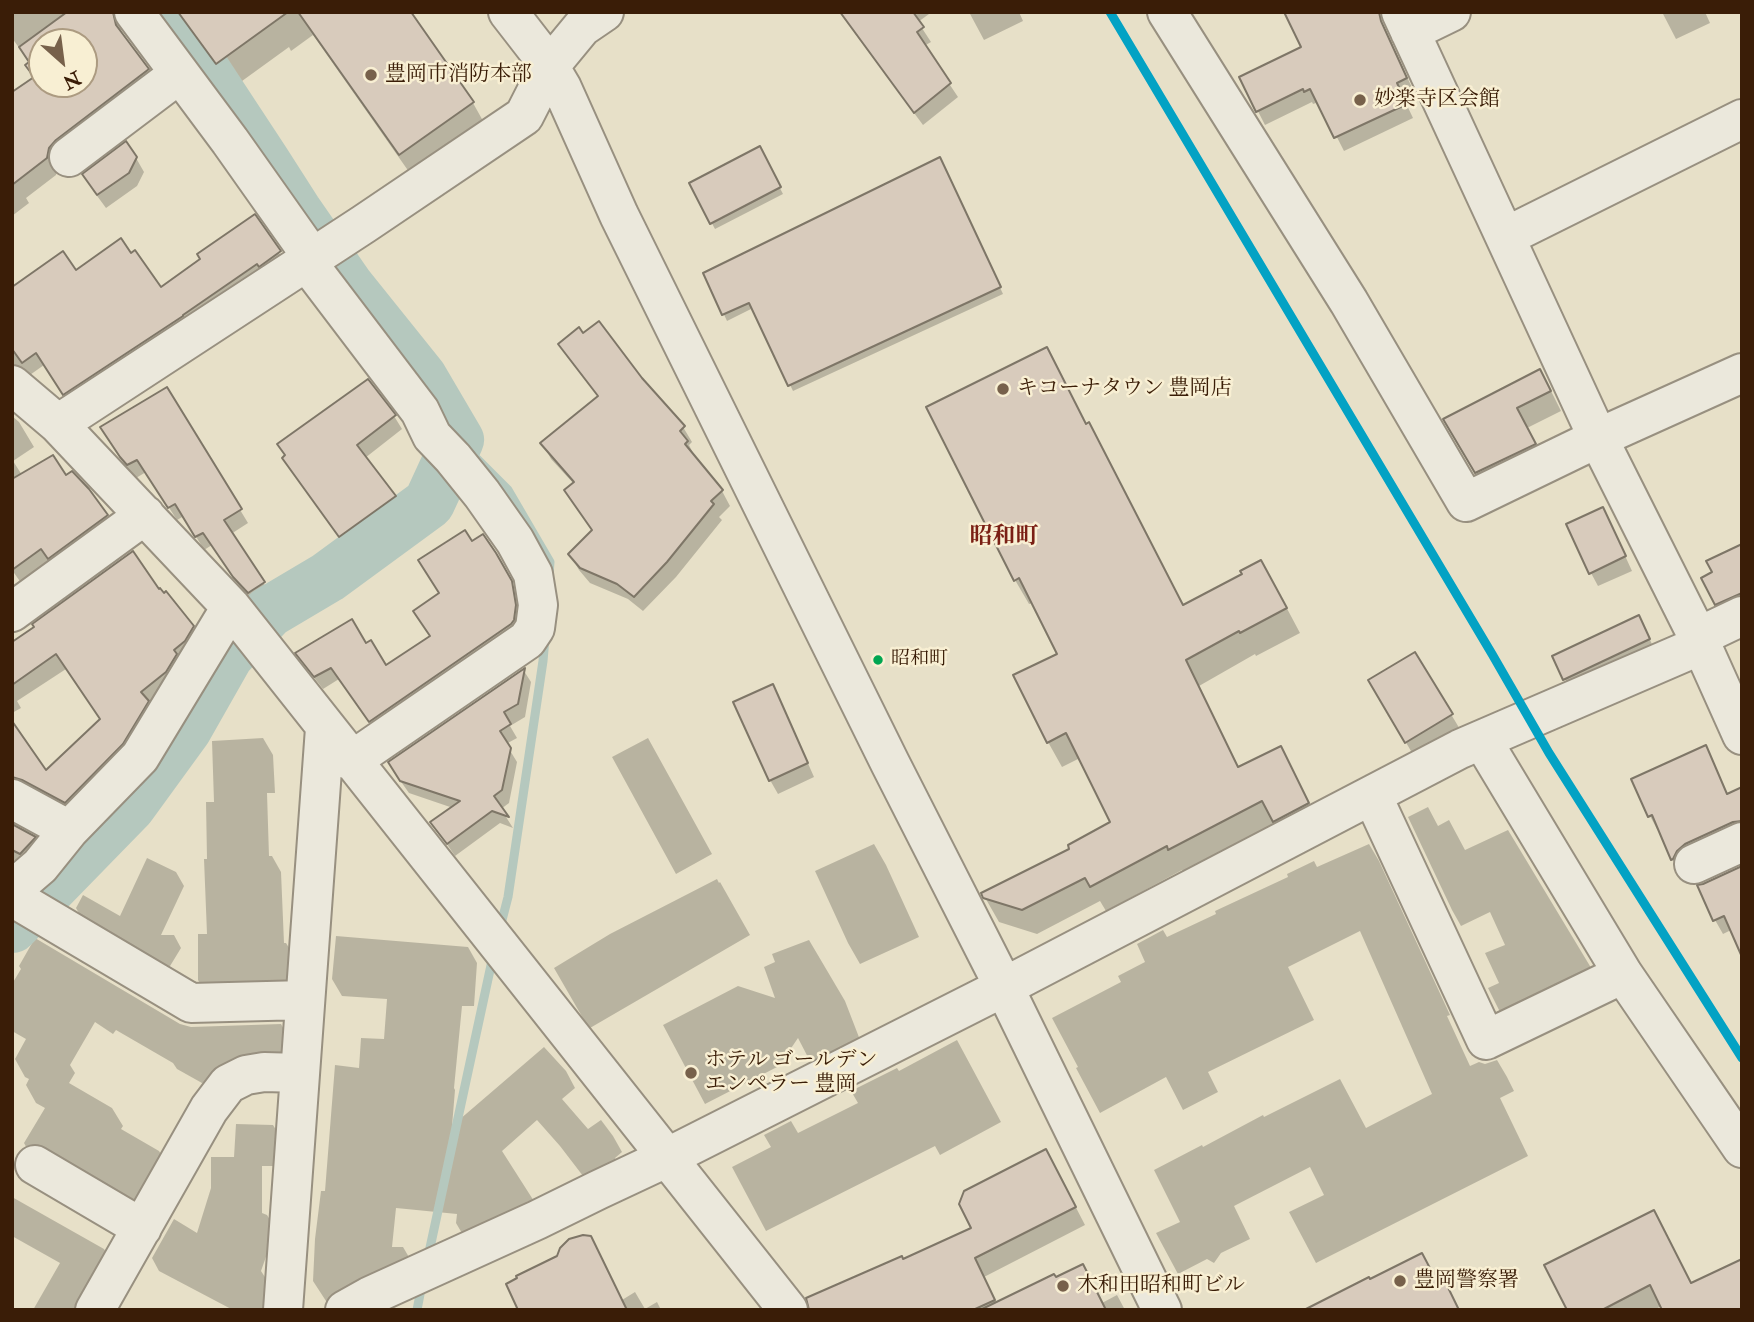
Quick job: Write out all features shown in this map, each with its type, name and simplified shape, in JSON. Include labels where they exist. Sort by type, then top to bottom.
[{"type":"street","points":[[134,12],[230,141],[309,259],[420,411],[432,436],[482,494],[533,574],[538,605],[535,628],[527,640],[351,761]]},
{"type":"street","points":[[508,12],[562,88],[631,240],[1163,1310]]},
{"type":"street","points":[[58,424],[524,116],[549,67],[582,27],[604,12]]},
{"type":"street","points":[[1167,12],[1349,302],[1466,502],[1742,373]]},
{"type":"street","points":[[1451,12],[1405,22],[1598,438],[1699,641],[1742,735]]},
{"type":"street","points":[[69,157],[179,74]]},
{"type":"street","points":[[1505,237],[1742,119]]},
{"type":"street","points":[[12,384],[58,424],[231,607],[788,1310]]},
{"type":"street","points":[[12,612],[145,515]]},
{"type":"street","points":[[231,607],[140,757],[69,830],[40,866],[21,901],[191,1003],[305,1000]]},
{"type":"street","points":[[345,1310],[408,1296],[537,1220],[666,1158],[1004,987],[1460,749],[1699,641],[1742,616]]},
{"type":"street","points":[[283,1310],[325,728]]},
{"type":"street","points":[[1482,740],[1623,974],[1742,1148]]},
{"type":"street","points":[[1372,795],[1486,1040],[1623,974]]},
{"type":"street","points":[[12,799],[69,830]]},
{"type":"street","points":[[1694,864],[1742,842]]},
{"type":"street","points":[[95,1310],[209,1109],[228,1084],[246,1075],[264,1072],[300,1073]]},
{"type":"street","points":[[35,1165],[142,1227]]},
{"type":"building","points":[[67,12],[113,12],[116,25],[149,69],[56,140],[49,148],[47,158],[12,185],[12,92],[28,81],[28,98],[98,98],[98,28],[45,28]]},
{"type":"building","points":[[178,12],[288,12],[216,64]]},
{"type":"building","points":[[298,12],[411,12],[474,102],[399,155]]},
{"type":"building","points":[[840,12],[913,12],[924,27],[917,32],[951,83],[914,113]]},
{"type":"building","points":[[1284,12],[1379,12],[1407,78],[1397,83],[1407,104],[1334,138],[1310,89],[1304,92],[1303,89],[1256,112],[1239,77],[1301,47]]},
{"type":"building","points":[[28,40],[28,60],[19,47]]},
{"type":"building","points":[[126,141],[137,157],[129,173],[97,195],[82,174]]},
{"type":"building","points":[[760,146],[781,187],[710,224],[689,183]]},
{"type":"building","points":[[940,157],[1001,287],[788,386],[749,303],[722,315],[703,273]]},
{"type":"building","points":[[255,214],[281,251],[259,267],[257,264],[63,395],[36,353],[22,363],[12,349],[12,287],[63,251],[76,270],[121,238],[131,253],[135,250],[161,287],[200,259],[197,254]]},
{"type":"building","points":[[599,321],[642,378],[685,426],[680,431],[688,441],[685,444],[723,490],[711,501],[714,504],[667,562],[634,597],[617,584],[580,568],[568,554],[592,530],[564,490],[574,482],[540,443],[598,396],[558,344],[579,327],[583,333]]},
{"type":"building","points":[[1047,347],[1086,424],[1089,422],[1183,605],[1242,574],[1240,571],[1261,560],[1287,608],[1186,660],[1238,767],[1281,746],[1309,803],[1273,822],[1262,801],[1168,850],[1167,846],[1090,887],[1085,878],[1022,910],[983,898],[981,893],[1069,849],[1068,845],[1110,822],[1066,733],[1047,743],[1013,675],[1057,654],[1019,578],[1014,581],[926,407]]},
{"type":"building","points":[[1540,369],[1551,391],[1517,408],[1536,444],[1475,473],[1443,419]]},
{"type":"building","points":[[368,379],[396,415],[357,445],[396,496],[339,537],[282,458],[285,455],[277,444]]},
{"type":"building","points":[[167,387],[242,509],[224,520],[265,582],[248,593],[233,577],[203,533],[195,537],[175,504],[168,508],[137,460],[127,465],[100,427]]},
{"type":"building","points":[[53,455],[66,475],[72,471],[108,515],[48,559],[41,549],[12,570],[12,479]]},
{"type":"building","points":[[1603,507],[1626,556],[1589,574],[1566,524]]},
{"type":"building","points":[[465,530],[472,541],[483,534],[512,581],[516,605],[514,620],[369,722],[331,668],[314,677],[295,653],[352,619],[366,643],[371,640],[386,665],[430,636],[413,611],[439,593],[418,560]]},
{"type":"building","points":[[1742,544],[1742,593],[1715,605],[1701,578],[1712,572],[1706,561]]},
{"type":"building","points":[[133,551],[159,589],[164,593],[166,591],[194,626],[185,641],[174,650],[177,654],[166,672],[141,692],[149,701],[123,744],[65,803],[12,777],[12,721],[46,770],[100,719],[56,654],[12,685],[12,642],[34,627],[32,624]]},
{"type":"building","points":[[1639,615],[1650,639],[1563,680],[1552,656]]},
{"type":"building","points":[[1415,652],[1453,714],[1405,743],[1368,680]]},
{"type":"building","points":[[525,668],[518,704],[504,712],[511,724],[500,731],[511,748],[502,790],[494,796],[509,817],[492,811],[447,844],[430,822],[460,801],[400,781],[388,762]]},
{"type":"building","points":[[773,684],[808,763],[769,781],[733,702]]},
{"type":"building","points":[[1706,745],[1727,794],[1742,787],[1742,821],[1733,822],[1685,844],[1671,860],[1652,815],[1648,817],[1631,779]]},
{"type":"building","points":[[12,824],[36,837],[20,854],[12,850]]},
{"type":"building","points":[[1742,866],[1742,957],[1724,916],[1713,921],[1697,885]]},
{"type":"building","points":[[1046,1149],[1076,1207],[975,1258],[995,1300],[973,1310],[809,1310],[806,1298],[971,1228],[959,1204],[964,1191]]},
{"type":"building","points":[[1654,1210],[1691,1283],[1742,1259],[1742,1310],[1662,1310],[1650,1285],[1602,1310],[1567,1310],[1544,1265]]},
{"type":"building","points":[[591,1236],[627,1310],[518,1310],[506,1284],[517,1278],[516,1276],[557,1256],[560,1248],[569,1239]]},
{"type":"building","name":"豊岡警察署","points":[[1422,1253],[1432,1272],[1439,1269],[1459,1310],[1304,1310],[1369,1277],[1370,1279]]},
{"type":"building","name":"木和田昭和町ビル","points":[[1083,1264],[1106,1310],[980,1310],[1054,1274],[1056,1277]]},
{"type":"waterway","points":[[12,927],[130,806],[186,729],[228,655],[269,612],[328,577],[429,503],[458,440],[421,377],[348,286],[166,12]]},
{"type":"waterway","points":[[477,459],[508,490],[550,562],[549,575]]},
{"type":"waterway","points":[[500,928],[508,897],[545,638]]},
{"type":"waterway","points":[[428,1257],[493,956]]},
{"type":"waterway","points":[[417,1310],[422,1284]]},
{"type":"transit line","points":[[1110,12],[1549,753],[1742,1058]]},
{"type":"place","name":"豊岡市消防本部","points":[[371,75]]},
{"type":"place","name":"妙楽寺区会館","points":[[1360,100]]},
{"type":"place","name":"キコーナタウン 豊岡店","points":[[1003,389]]},
{"type":"place","name":"昭和町","points":[[878,660]]},
{"type":"place","name":"ホテル ゴールデン エンペラー 豊岡","points":[[691,1073]]},
{"type":"place","name":"豊岡警察署","points":[[1400,1281]]},
{"type":"place","name":"木和田昭和町ビル","points":[[1063,1286]]},
{"type":"district","name":"昭和町","points":[[1004,538]]}]
